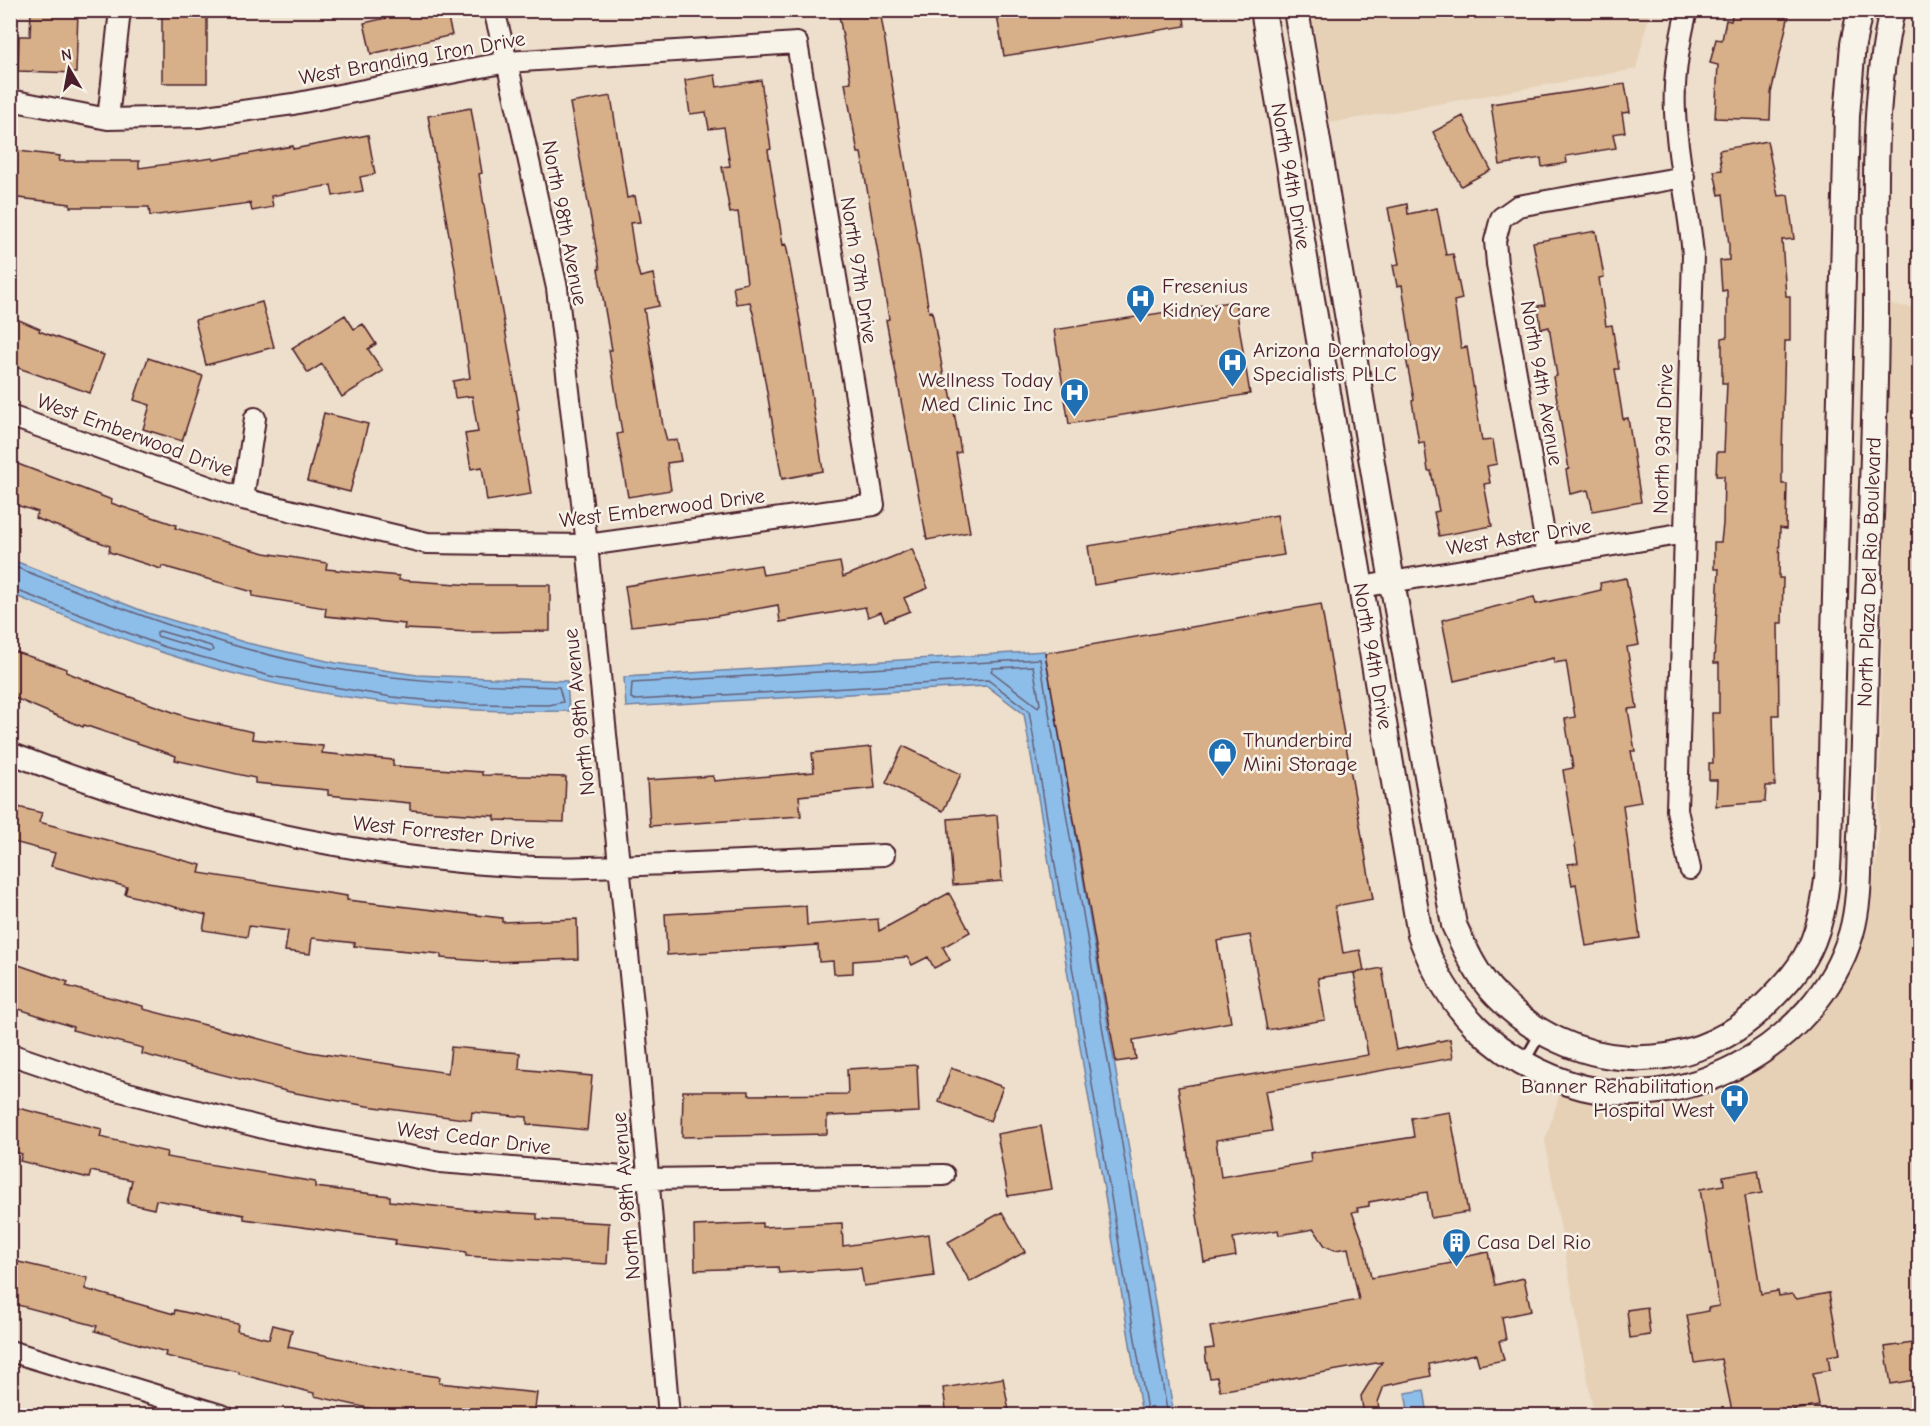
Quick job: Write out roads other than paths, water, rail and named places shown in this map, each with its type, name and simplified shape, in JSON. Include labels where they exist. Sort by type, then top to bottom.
[{"type":"street","points":[[108,119],[120,10]]},
{"type":"street","name":"North 98th Avenue","points":[[494,10],[556,288],[587,545],[669,1416]]},
{"type":"street","name":"North 94th Drive","points":[[1263,10],[1420,935],[1440,982],[1459,1008],[1490,1040],[1523,1064],[1573,1085],[1616,1094],[1666,1090],[1717,1076]]},
{"type":"street","name":"North 94th Drive","points":[[1296,10],[1392,582],[1455,925],[1466,951],[1495,994],[1541,1032],[1582,1049],[1631,1059],[1682,1054],[1705,1047]]},
{"type":"street","name":"North 93rd Drive","points":[[1687,10],[1680,43],[1675,111],[1693,255],[1677,810],[1690,869]]},
{"type":"street","name":"North Plaza Del Rio Boulevard","points":[[1717,1076],[1752,1057],[1782,1035],[1826,988],[1841,961],[1851,933],[1857,905],[1847,785],[1846,116],[1853,44],[1860,10]]},
{"type":"street","name":"North Plaza Del Rio Boulevard","points":[[1705,1047],[1738,1029],[1759,1011],[1798,969],[1814,940],[1827,870],[1847,785],[1876,321],[1879,91],[1892,10]]},
{"type":"street","name":"West Branding Iron Drive","points":[[10,100],[108,119],[199,117],[293,104],[507,62],[797,43]]},
{"type":"street","name":"North 97th Drive","points":[[797,43],[874,505]]},
{"type":"street","points":[[1276,90],[1308,86]]},
{"type":"street","name":"North 94th Avenue","points":[[1548,556],[1497,264],[1495,241],[1501,218],[1518,206],[1684,177]]},
{"type":"street","name":"West Emberwood Drive","points":[[10,416],[243,499],[427,543],[587,545],[874,505]]},
{"type":"street","name":"West Emberwood Drive","points":[[243,499],[255,418]]},
{"type":"street","name":"West Aster Drive","points":[[1361,587],[1685,533]]},
{"type":"street","name":"West Forrester Drive","points":[[10,753],[80,781],[155,803],[310,839],[452,861],[536,867],[618,866],[884,855]]},
{"type":"street","name":"West Cedar Drive","points":[[10,1054],[109,1088],[271,1130],[440,1162],[648,1179],[944,1175]]},
{"type":"street","points":[[10,1351],[224,1416]]},
{"type":"lane","points":[[1523,1064],[1541,1032]]},
{"type":"water","points":[[10,559],[148,613],[247,643],[336,663],[417,675],[567,681],[569,711],[467,709],[364,699],[263,681],[213,668],[125,639],[11,594]]},
{"type":"water","points":[[1045,651],[1174,1415],[1142,1415],[1024,714],[987,686],[626,707],[624,677]]},
{"type":"water","points":[[1424,1390],[1428,1415],[1409,1415],[1405,1393]]},
{"type":"place","name":"Fresenius Kidney Care","points":[[1141,324]]},
{"type":"place","name":"Arizona Dermatology Specialists PLLC","points":[[1232,388]]},
{"type":"place","name":"Wellness Today Med Clinic Inc","points":[[1074,418]]},
{"type":"place","name":"Thunderbird Mini Storage","points":[[1222,778]]},
{"type":"place","name":"Banner Rehabilitation Hospital West","points":[[1735,1124]]},
{"type":"place","name":"Casa Del Rio","points":[[1456,1268]]}]
